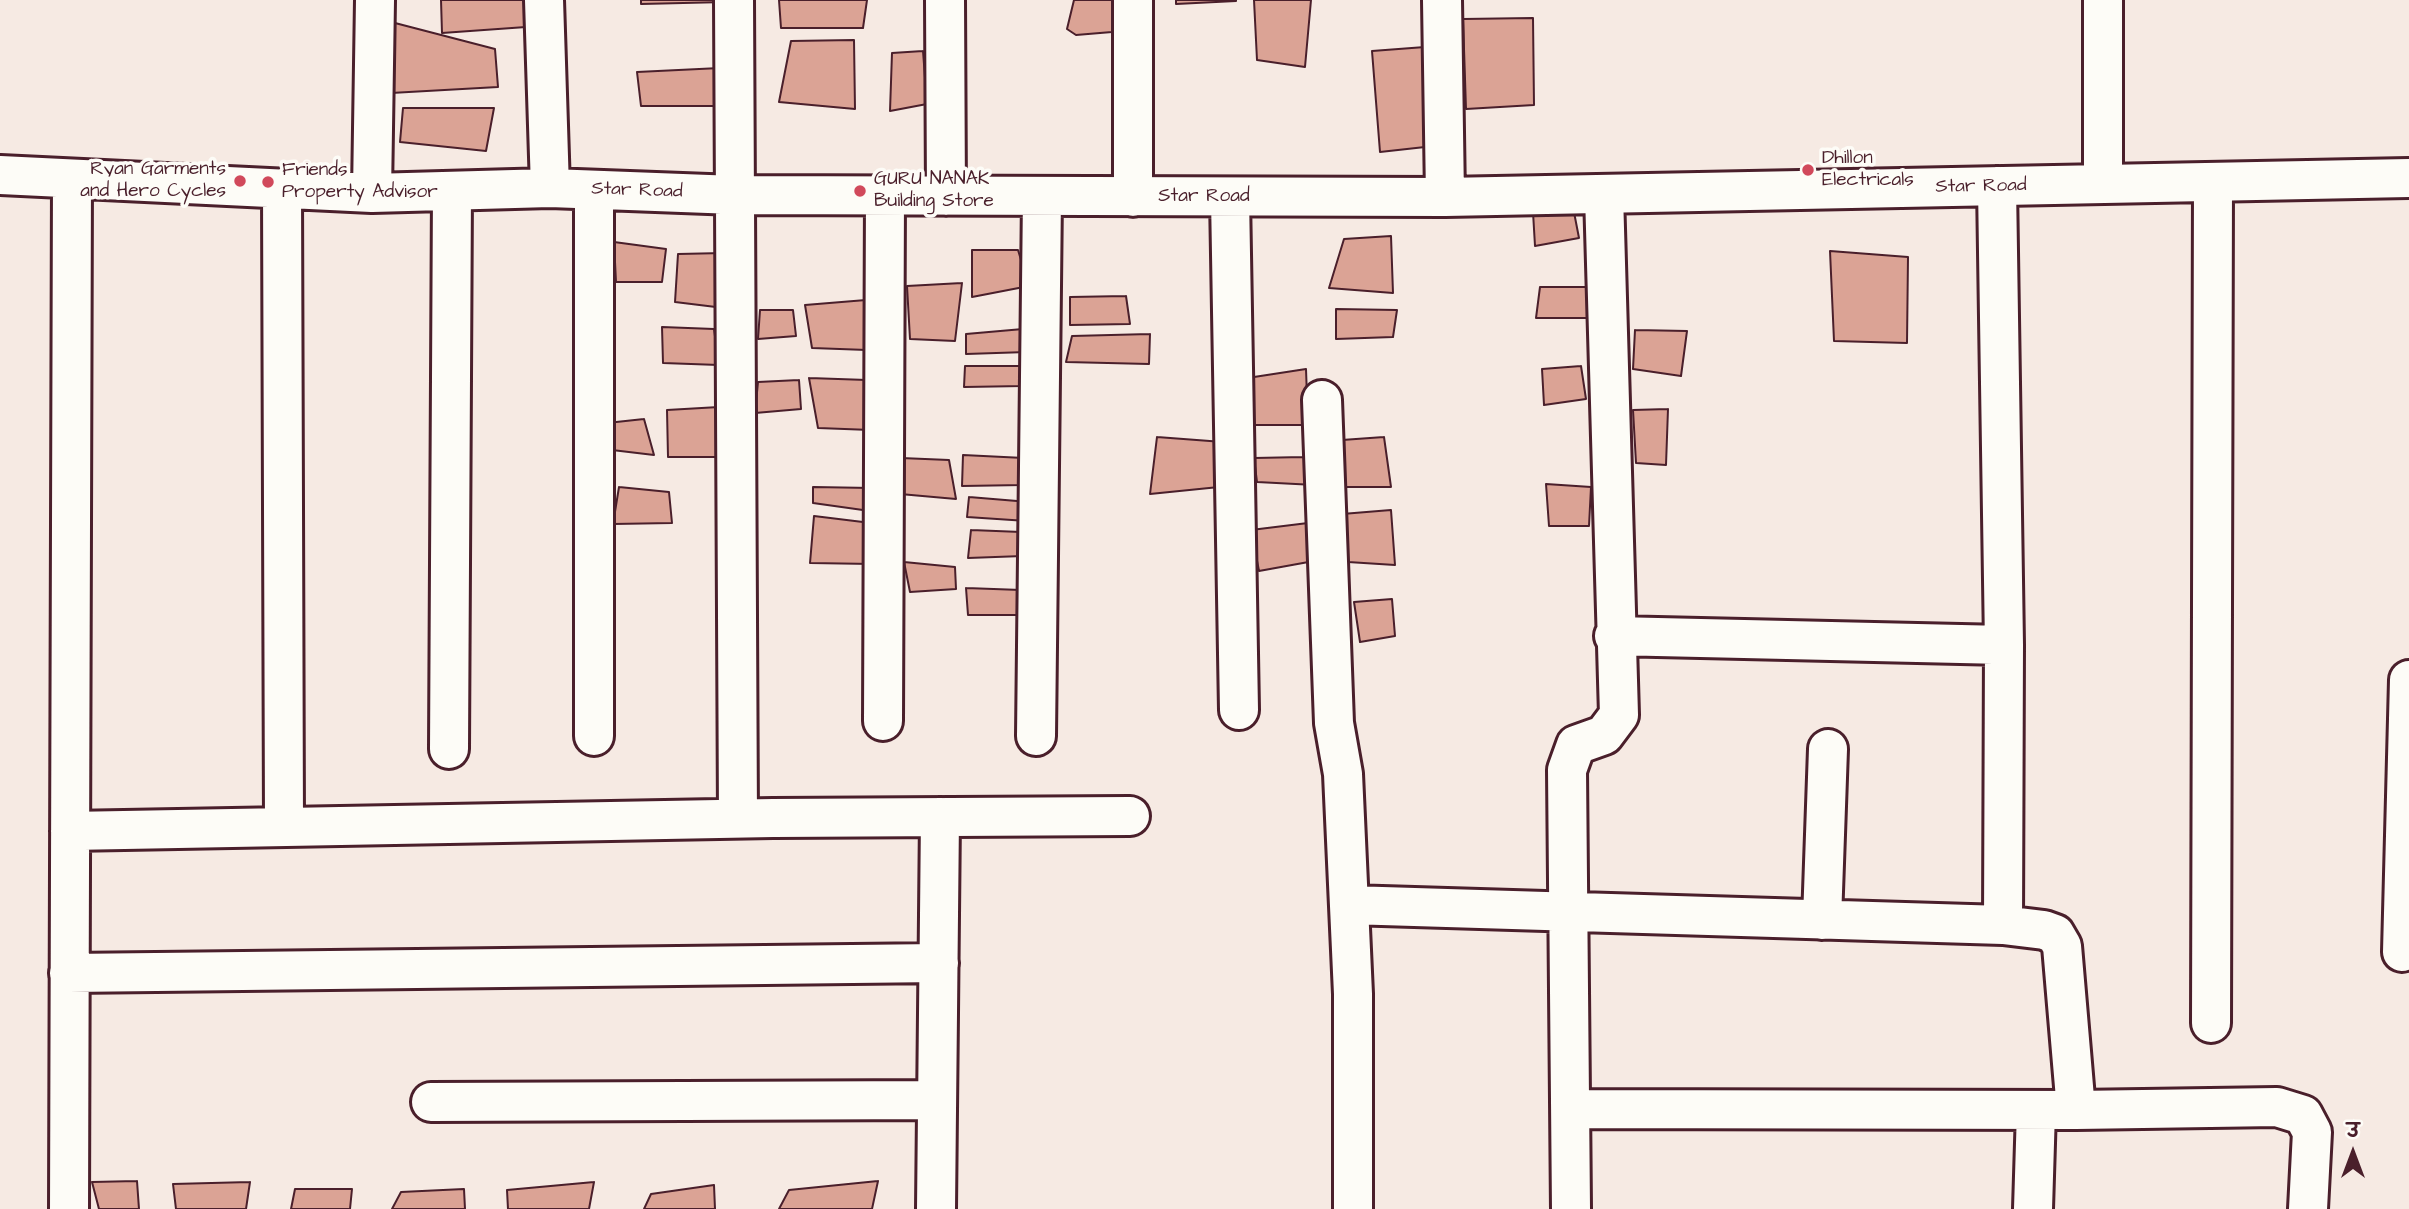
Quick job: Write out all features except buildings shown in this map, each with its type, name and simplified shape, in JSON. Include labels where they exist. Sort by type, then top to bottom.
[{"type":"street","points":[[372,193],[375,0]]},
{"type":"street","points":[[544,0],[550,188]]},
{"type":"street","points":[[734,0],[738,818]]},
{"type":"street","points":[[945,0],[946,196]]},
{"type":"street","points":[[1133,0],[1133,197]]},
{"type":"street","points":[[1442,0],[1445,197]]},
{"type":"street","points":[[2103,0],[2103,184]]},
{"type":"street","name":"Star Road","points":[[0,175],[372,193],[550,188],[735,195],[1133,197],[1445,197],[2409,178]]},
{"type":"street","points":[[69,1209],[72,179]]},
{"type":"street","points":[[2211,1023],[2213,182]]},
{"type":"street","points":[[1997,186],[2004,645],[2003,925]]},
{"type":"street","points":[[282,189],[284,825]]},
{"type":"street","points":[[594,190],[594,736]]},
{"type":"street","points":[[449,749],[452,191]]},
{"type":"street","points":[[1571,1209],[1567,770],[1576,745],[1604,734],[1619,715],[1614,636],[1604,194]]},
{"type":"street","points":[[883,721],[885,196]]},
{"type":"street","points":[[1036,736],[1042,196]]},
{"type":"street","points":[[1230,197],[1239,710]]},
{"type":"street","points":[[1322,400],[1334,723],[1343,774],[1353,994],[1353,1209]]},
{"type":"street","points":[[1614,636],[2004,645]]},
{"type":"street","points":[[2402,952],[2409,680]]},
{"type":"street","points":[[1822,920],[1828,749]]},
{"type":"street","points":[[70,831],[738,818],[1130,816]]},
{"type":"street","points":[[936,1209],[940,817]]},
{"type":"street","points":[[1349,905],[2003,925],[2044,930],[2055,934],[2062,946],[2076,1110]]},
{"type":"street","points":[[69,973],[939,963]]},
{"type":"street","points":[[431,1102],[937,1100]]},
{"type":"street","points":[[1571,1108],[2076,1110],[2277,1107],[2303,1115],[2312,1132],[2308,1209]]},
{"type":"street","points":[[2034,1209],[2036,1110]]},
{"type":"place","name":"Dhillon Electricals","points":[[1808,170]]},
{"type":"place","name":"Ryan Garments and Hero Cycles","points":[[240,181]]},
{"type":"place","name":"Friends Property Advisor","points":[[268,182]]},
{"type":"place","name":"GURU NANAK Building Store","points":[[860,191]]}]
